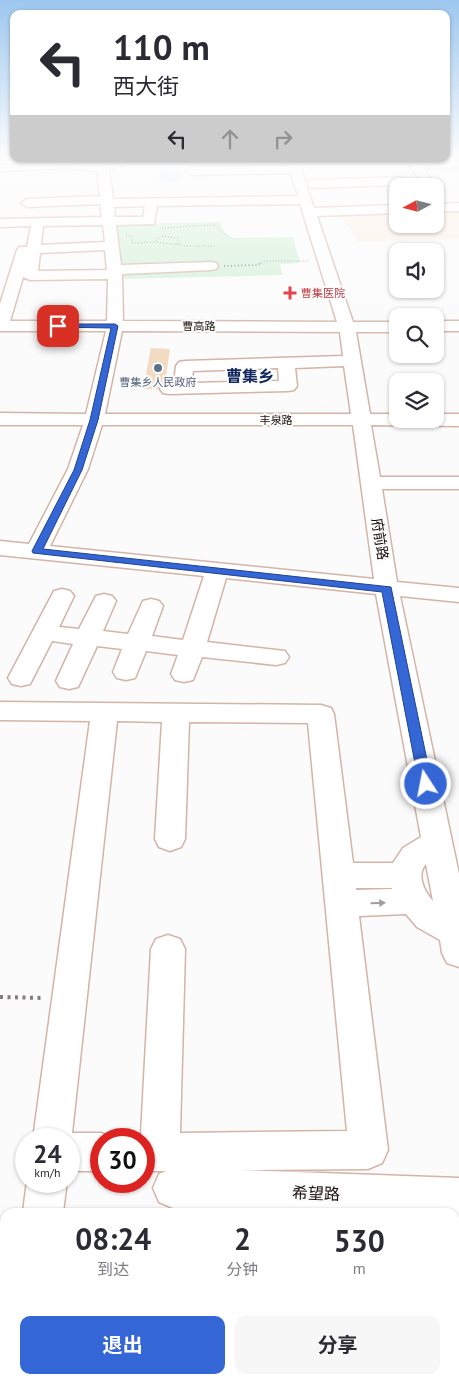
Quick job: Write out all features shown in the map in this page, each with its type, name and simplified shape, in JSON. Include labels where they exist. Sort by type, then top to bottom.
[{"type":"street","points":[[0,223],[67,223]]},
{"type":"street","points":[[37,551],[78,470],[94,420],[115,326],[115,272],[108,223]]},
{"type":"street","name":"府前路","points":[[318,223],[347,327],[387,589],[457,943]]},
{"type":"street","points":[[29,224],[34,249],[30,276],[210,266]]},
{"type":"street","points":[[0,326],[29,224]]},
{"type":"street","points":[[75,224],[75,275]]},
{"type":"street","points":[[34,249],[111,245]]},
{"type":"street","name":"曹高路","points":[[0,326],[389,326]]},
{"type":"street","points":[[444,326],[459,326]]},
{"type":"street","points":[[176,388],[288,386],[286,363],[352,361]]},
{"type":"street","name":"丰泉路","points":[[0,419],[459,420]]},
{"type":"street","points":[[371,483],[459,483]]},
{"type":"street","points":[[0,548],[459,595]]},
{"type":"street","points":[[184,674],[217,571]]},
{"type":"street","points":[[22,678],[62,596]]},
{"type":"street","points":[[69,681],[104,601]]},
{"type":"street","points":[[126,672],[151,606]]},
{"type":"street","points":[[44,633],[276,658]]},
{"type":"street","points":[[0,711],[321,714],[368,1150],[155,1152]]},
{"type":"street","points":[[53,1128],[105,712]]},
{"type":"street","points":[[170,839],[176,713]]},
{"type":"street","points":[[437,842],[414,857],[408,864],[410,888],[423,913],[457,943]]},
{"type":"street","points":[[340,890],[410,888]]},
{"type":"street","points":[[154,1128],[168,949]]},
{"type":"street","name":"希望路","points":[[173,1188],[459,1198]]},
{"type":"street","points":[[43,1208],[45,1193]]},
{"type":"path","points":[[156,228],[215,225],[230,239]]},
{"type":"path","points":[[156,242],[158,237],[170,236],[180,239],[180,242],[176,244]]},
{"type":"path","points":[[111,245],[156,242],[217,246]]},
{"type":"path","points":[[210,266],[256,265],[267,261],[308,261],[313,258]]},
{"type":"path","points":[[0,997],[69,998]]},
{"type":"shaded area","points":[[346,223],[389,223],[389,233],[444,233],[444,223],[459,223],[459,239],[359,242]]},
{"type":"green space","points":[[220,223],[224,232],[232,238],[293,237],[300,263],[280,264],[282,275],[122,279],[115,224]]},
{"type":"building","points":[[151,348],[170,349],[165,383],[158,389],[143,389]]},
{"type":"place","name":"曹集医院","points":[[290,293]]},
{"type":"place","name":"曹集乡人民政府","points":[[158,368]]},
{"type":"district","name":"曹集乡","points":[[250,376]]},
{"type":"route","points":[[58,326],[115,326],[94,420],[78,470],[37,551],[387,589],[426,784]]}]
